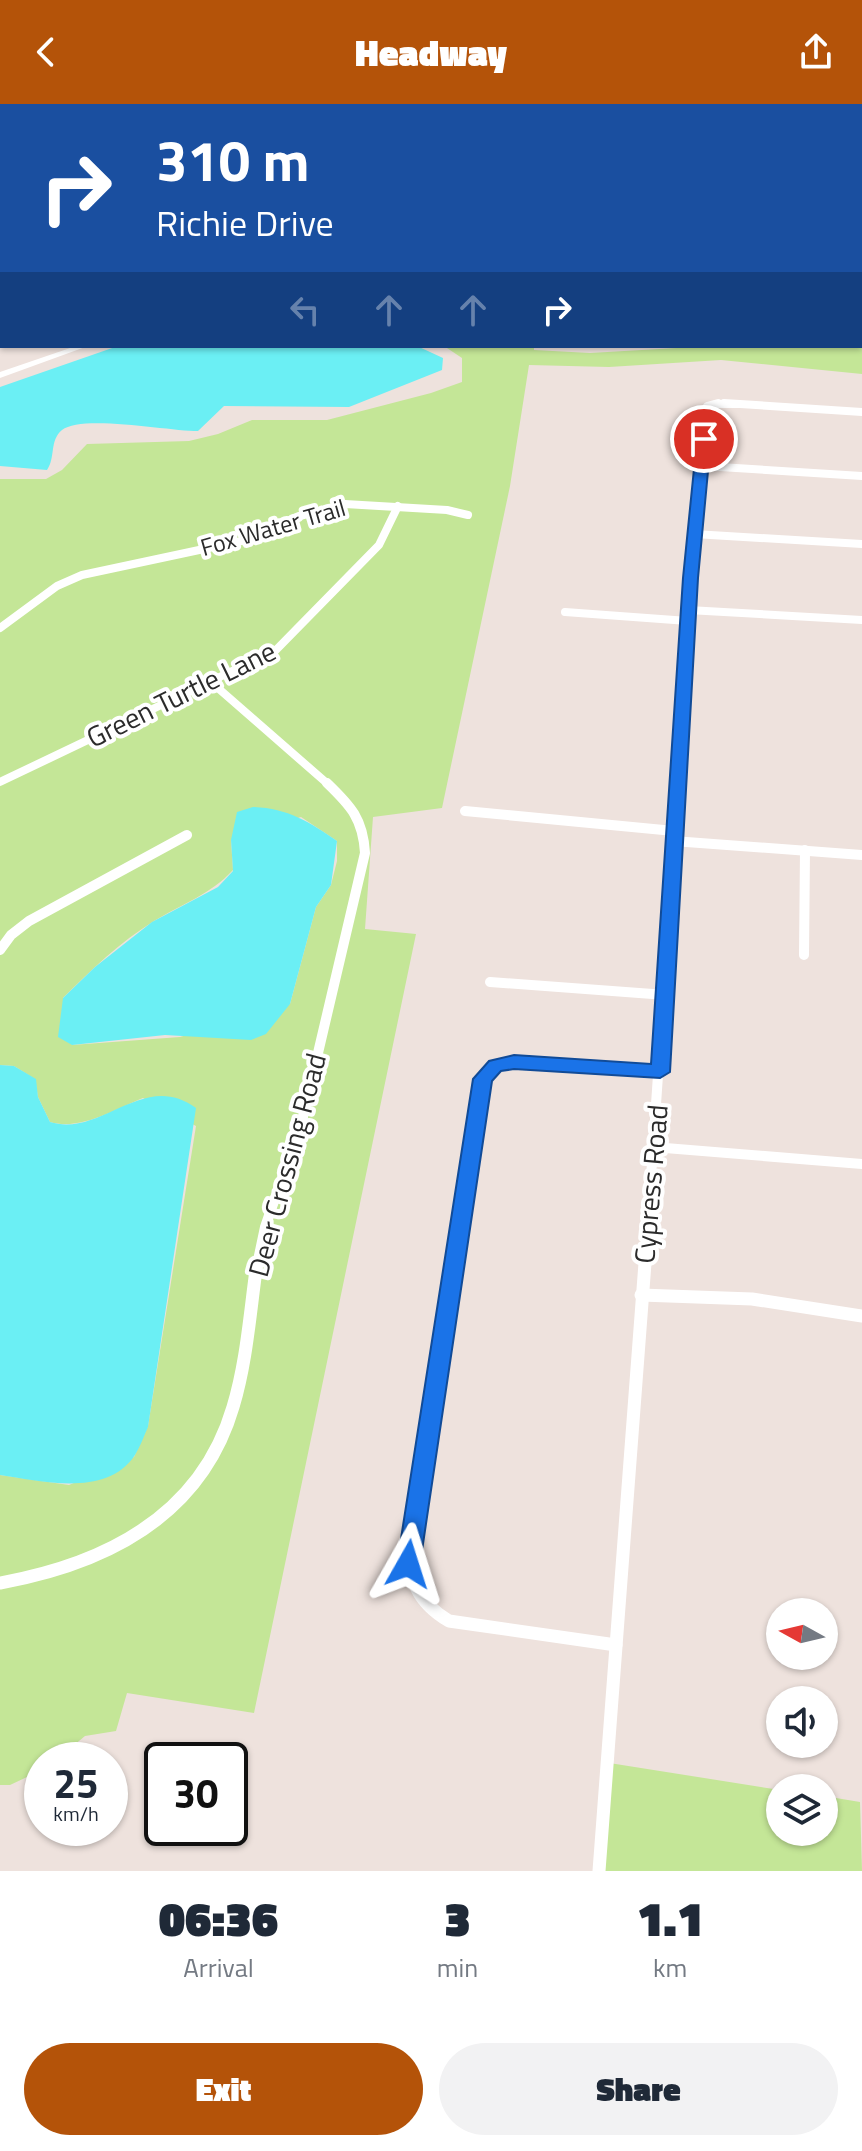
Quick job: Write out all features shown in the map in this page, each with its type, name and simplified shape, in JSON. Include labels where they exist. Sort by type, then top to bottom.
[{"type":"street","points":[[0,375],[78,348]]},
{"type":"street","name":"Cypress Road","points":[[599,1871],[666,995],[688,615],[694,534],[704,466],[704,412],[710,405],[862,412]]},
{"type":"street","points":[[704,466],[862,476]]},
{"type":"street","name":"Fox Water Trail","points":[[0,628],[57,586],[82,575],[246,540],[322,509],[345,504],[398,506],[468,515]]},
{"type":"street","name":"Green Turtle Lane","points":[[0,782],[276,650],[297,633],[339,582],[381,546],[392,528],[398,506]]},
{"type":"street","points":[[694,534],[862,544]]},
{"type":"street","points":[[565,612],[862,620]]},
{"type":"street","name":"Deer Crossing Road","points":[[0,1583],[79,1566],[129,1543],[164,1518],[208,1464],[230,1415],[261,1238],[291,1160],[361,868],[364,831],[356,810],[211,682]]},
{"type":"street","points":[[465,811],[862,855]]},
{"type":"street","points":[[0,950],[11,935],[29,921],[187,835]]},
{"type":"street","points":[[804,955],[807,894],[805,850]]},
{"type":"street","points":[[490,982],[666,995]]},
{"type":"street","points":[[616,1645],[449,1621],[436,1614],[416,1595],[410,1583],[409,1544],[483,1079],[495,1066],[514,1062],[660,1072]]},
{"type":"street","points":[[653,1147],[862,1164]]},
{"type":"street","points":[[641,1295],[730,1297],[862,1316]]},
{"type":"green space","points":[[447,348],[534,348],[590,353],[677,348],[862,348],[862,374],[721,360],[609,367],[529,365],[510,486],[442,808],[373,817],[365,929],[416,934],[254,1713],[127,1693],[116,1731],[85,1736],[78,1742],[24,1742],[24,1778],[10,1785],[0,1785],[0,1475],[69,1485],[134,1457],[148,1426],[196,1126],[143,1098],[85,1121],[73,1124],[50,1122],[38,1097],[35,1079],[14,1066],[0,1065],[0,479],[46,479],[62,470],[87,444],[189,441],[218,434],[252,420],[327,420],[462,382],[462,358]],"holes":[[[301,817],[337,841],[337,861],[331,885],[316,907],[290,1004],[180,1037],[72,1045],[63,998],[130,938],[206,892],[233,870],[231,840]]]},
{"type":"green space","points":[[603,1762],[766,1788],[766,1846],[838,1846],[838,1798],[860,1802],[862,1871],[594,1871]]},
{"type":"water","points":[[112,348],[421,348],[443,358],[442,370],[349,407],[224,406],[198,431],[106,423],[72,425],[58,434],[47,470],[0,466],[0,387]]},
{"type":"water","points":[[253,807],[298,817],[337,841],[331,885],[316,907],[290,1004],[266,1034],[251,1040],[165,1035],[72,1045],[58,1037],[63,998],[95,967],[152,922],[218,887],[233,871],[231,840],[237,812]]},
{"type":"water","points":[[0,1065],[14,1066],[36,1079],[38,1097],[50,1122],[69,1124],[87,1121],[158,1096],[177,1098],[196,1108],[148,1427],[135,1455],[123,1468],[91,1482],[53,1483],[0,1475]]},
{"type":"route","points":[[408,1564],[422,1459],[462,1219],[477,1097],[483,1079],[495,1066],[514,1062],[660,1072],[690,578],[703,482],[704,439]]}]
